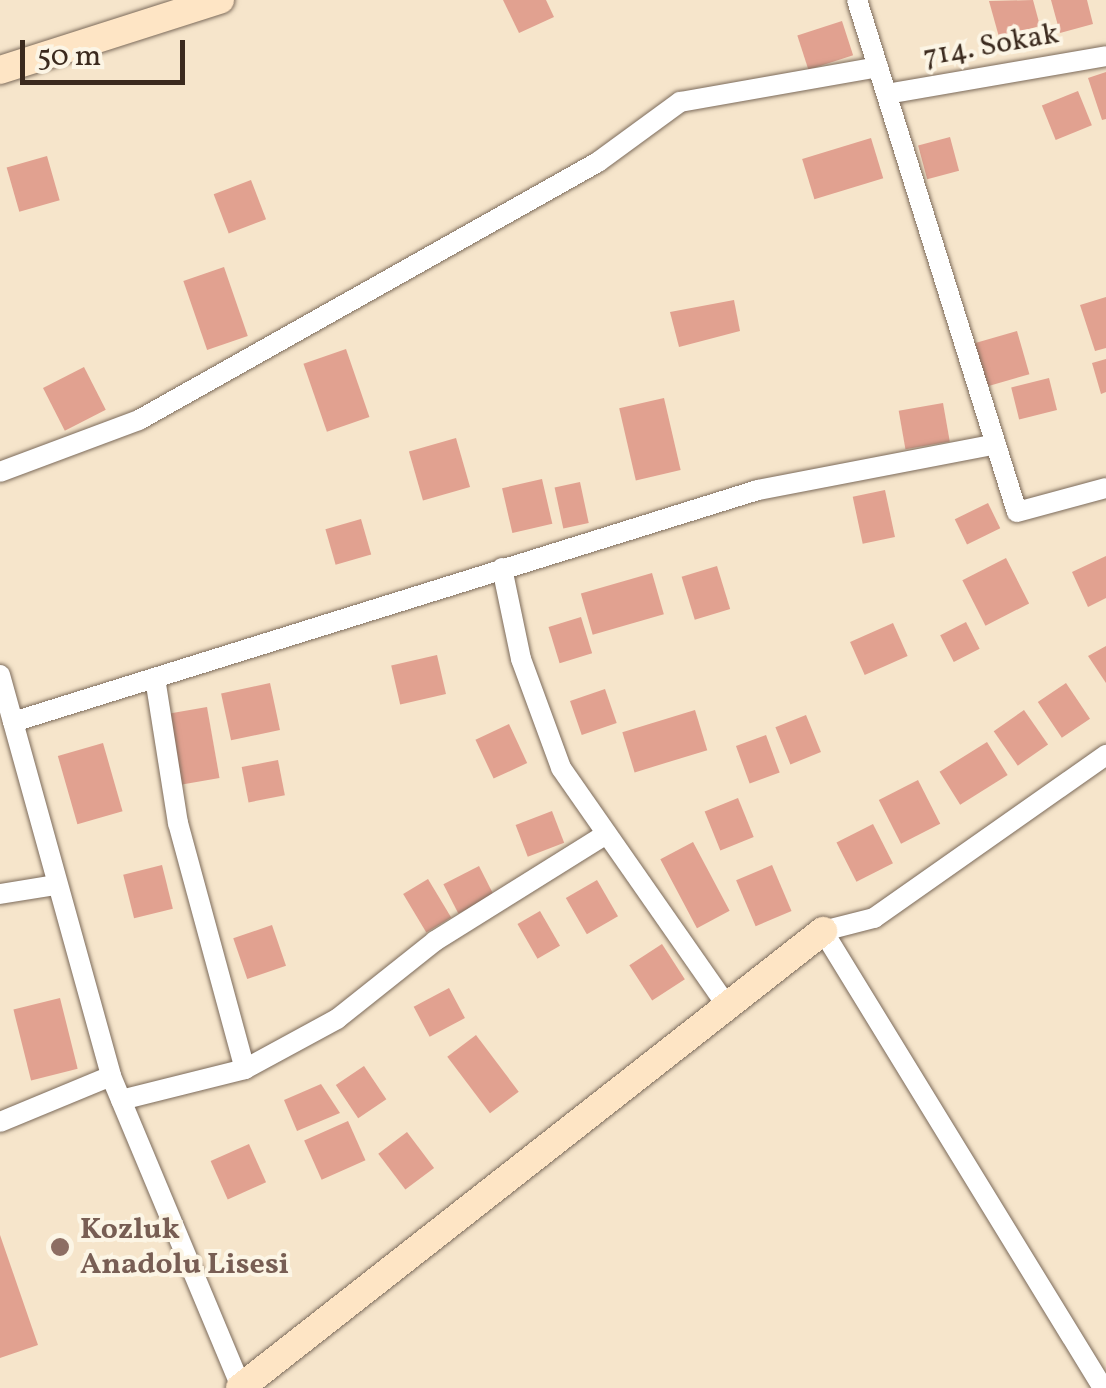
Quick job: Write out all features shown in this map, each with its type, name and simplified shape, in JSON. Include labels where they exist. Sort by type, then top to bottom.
[{"type":"street","points":[[126,26],[174,0]]},
{"type":"street","points":[[0,70],[126,26],[220,0]]},
{"type":"street","points":[[857,0],[1017,512],[1106,488]]},
{"type":"street","name":"714. Sokak","points":[[886,94],[1106,56]]},
{"type":"street","points":[[0,472],[139,420],[598,162],[680,102],[878,67]]},
{"type":"street","points":[[13,722],[758,490],[996,444]]},
{"type":"street","points":[[502,568],[520,659],[562,768],[726,1003]]},
{"type":"street","points":[[0,675],[111,1076],[240,1388],[726,1003],[823,931],[874,918],[1106,755]]},
{"type":"street","points":[[155,678],[178,823],[245,1070]]},
{"type":"street","points":[[121,1100],[245,1070],[338,1019],[434,941],[606,834]]},
{"type":"street","points":[[0,894],[56,885]]},
{"type":"street","points":[[823,931],[1102,1388]]},
{"type":"street","points":[[0,1122],[111,1076]]},
{"type":"building","points":[[503,0],[546,0],[554,17],[519,33]]},
{"type":"building","points":[[1033,0],[1040,26],[999,37],[989,1]]},
{"type":"building","points":[[1051,0],[1087,0],[1093,24],[1060,33]]},
{"type":"building","points":[[842,21],[853,55],[808,70],[797,36]]},
{"type":"building","points":[[1106,72],[1106,119],[1102,120],[1088,78]]},
{"type":"building","points":[[1078,91],[1092,125],[1056,140],[1042,106]]},
{"type":"building","points":[[950,137],[959,171],[927,179],[918,146]]},
{"type":"building","points":[[871,138],[883,178],[814,199],[802,159]]},
{"type":"building","points":[[47,156],[60,200],[19,212],[7,168]]},
{"type":"building","points":[[251,180],[266,219],[229,234],[214,194]]},
{"type":"building","points":[[224,267],[248,336],[207,350],[183,281]]},
{"type":"building","points":[[1106,297],[1106,348],[1095,351],[1080,305]]},
{"type":"building","points":[[734,300],[740,331],[679,347],[670,312]]},
{"type":"building","points":[[1017,331],[1029,374],[985,387],[973,344]]},
{"type":"building","points":[[346,349],[369,417],[327,432],[303,364]]},
{"type":"building","points":[[1106,359],[1106,392],[1101,394],[1092,363]]},
{"type":"building","points":[[84,367],[106,410],[65,431],[43,388]]},
{"type":"building","points":[[1049,378],[1057,410],[1019,419],[1011,387]]},
{"type":"building","points":[[664,398],[681,470],[636,480],[619,408]]},
{"type":"building","points":[[943,403],[950,441],[905,449],[899,411]]},
{"type":"building","points":[[456,438],[470,487],[423,501],[409,452]]},
{"type":"building","points":[[542,479],[552,524],[512,533],[502,488]]},
{"type":"building","points":[[580,482],[589,523],[563,528],[555,487]]},
{"type":"building","points":[[885,490],[895,537],[863,544],[853,497]]},
{"type":"building","points":[[988,503],[1000,528],[967,544],[955,519]]},
{"type":"building","points":[[361,519],[371,555],[336,565],[325,529]]},
{"type":"building","points":[[1106,556],[1106,598],[1088,607],[1072,572]]},
{"type":"building","points":[[1006,558],[1029,603],[985,626],[962,580]]},
{"type":"building","points":[[717,566],[730,609],[695,620],[682,577]]},
{"type":"building","points":[[652,573],[664,614],[593,635],[581,593]]},
{"type":"building","points":[[581,617],[592,653],[560,663],[548,627]]},
{"type":"building","points":[[966,622],[980,649],[954,662],[940,635]]},
{"type":"building","points":[[893,623],[908,656],[865,675],[850,642]]},
{"type":"building","points":[[1106,646],[1106,683],[1088,656]]},
{"type":"building","points":[[437,655],[446,694],[400,705],[391,666]]},
{"type":"building","points":[[270,683],[280,730],[231,740],[221,693]]},
{"type":"building","points":[[1066,683],[1090,719],[1062,738],[1038,702]]},
{"type":"building","points":[[605,689],[617,723],[582,735],[570,701]]},
{"type":"building","points":[[207,707],[220,778],[182,785],[170,714]]},
{"type":"building","points":[[695,710],[707,750],[635,772],[622,732]]},
{"type":"building","points":[[1024,710],[1048,744],[1018,766],[994,731]]},
{"type":"building","points":[[806,715],[821,752],[790,764],[775,727]]},
{"type":"building","points":[[509,724],[527,763],[494,779],[475,740]]},
{"type":"building","points":[[766,735],[780,773],[750,784],[736,746]]},
{"type":"building","points":[[987,742],[1008,775],[960,805],[940,772]]},
{"type":"building","points":[[103,743],[123,811],[77,824],[58,756]]},
{"type":"building","points":[[278,760],[285,795],[249,802],[242,767]]},
{"type":"building","points":[[918,780],[940,824],[901,844],[879,800]]},
{"type":"building","points":[[738,798],[754,837],[720,850],[705,811]]},
{"type":"building","points":[[552,811],[564,843],[528,857],[516,825]]},
{"type":"building","points":[[873,824],[893,863],[856,882],[836,843]]},
{"type":"building","points":[[693,842],[730,911],[697,928],[660,859]]},
{"type":"building","points":[[162,865],[173,909],[134,918],[123,875]]},
{"type":"building","points":[[772,865],[792,911],[756,926],[736,880]]},
{"type":"building","points":[[479,866],[494,895],[458,914],[443,884]]},
{"type":"building","points":[[428,879],[451,918],[426,933],[403,894]]},
{"type":"building","points":[[597,880],[618,916],[587,934],[566,898]]},
{"type":"building","points":[[540,911],[560,946],[537,959],[517,924]]},
{"type":"building","points":[[272,925],[286,966],[247,979],[233,938]]},
{"type":"building","points":[[662,944],[685,979],[652,1000],[629,965]]},
{"type":"building","points":[[449,988],[465,1018],[430,1037],[414,1007]]},
{"type":"building","points":[[60,998],[78,1069],[31,1080],[13,1010]]},
{"type":"building","points":[[476,1035],[519,1092],[490,1113],[447,1057]]},
{"type":"building","points":[[364,1066],[386,1099],[358,1118],[336,1085]]},
{"type":"building","points":[[321,1084],[340,1113],[297,1131],[284,1100]]},
{"type":"building","points":[[348,1121],[365,1160],[322,1180],[304,1141]]},
{"type":"building","points":[[407,1132],[434,1168],[405,1190],[378,1154]]},
{"type":"building","points":[[249,1144],[266,1182],[228,1199],[211,1161]]},
{"type":"building","points":[[0,1235],[38,1345],[0,1358]]},
{"type":"place","name":"Kozluk Anadolu Lisesi","points":[[60,1247]]}]
